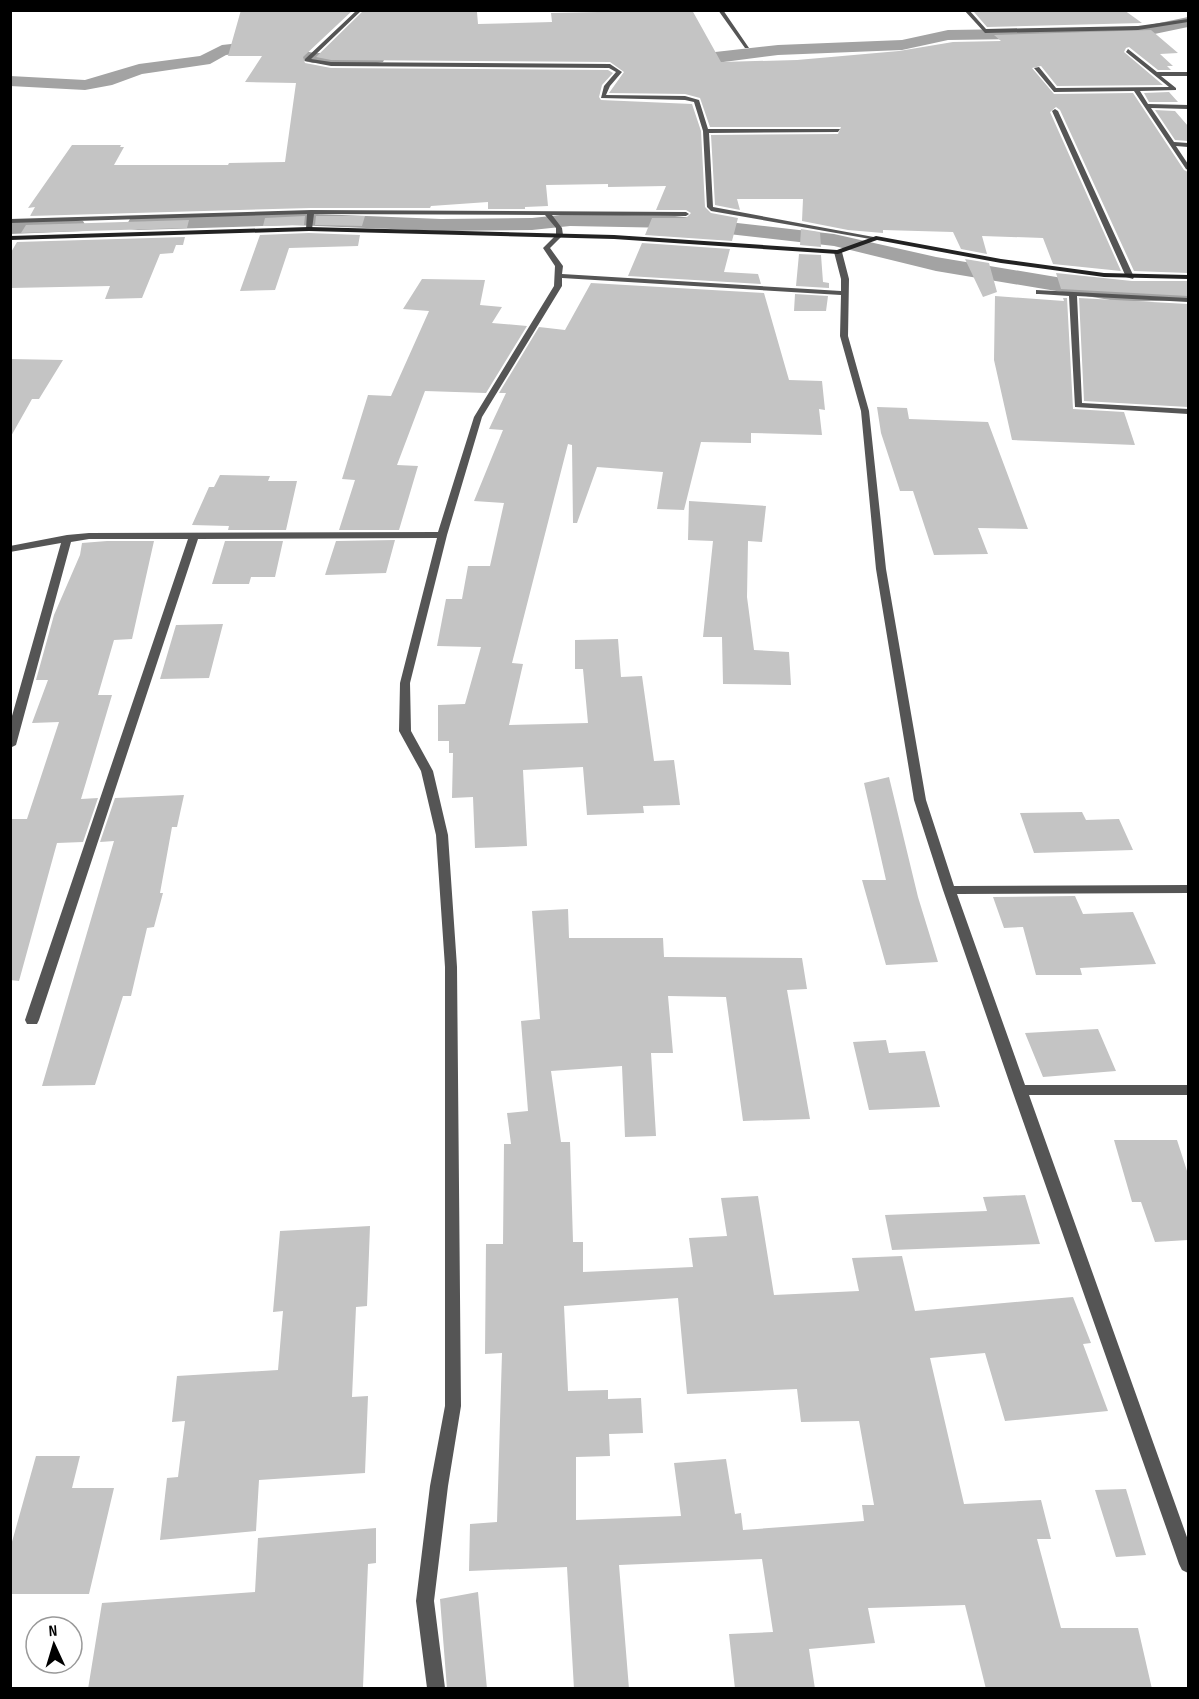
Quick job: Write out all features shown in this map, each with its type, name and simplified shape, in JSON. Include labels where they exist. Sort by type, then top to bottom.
[{"type":"main road","points":[[10,238],[309,225],[560,232],[843,250],[876,238],[1001,261],[1130,277],[1188,277]]},
{"type":"street","points":[[360,10],[307,60],[331,64],[610,66],[619,72],[607,86],[603,97],[692,98],[696,101],[705,131],[710,207],[713,210],[876,238]]},
{"type":"street","points":[[720,10],[747,47]]},
{"type":"street","points":[[966,10],[985,31],[1138,28],[1188,21]]},
{"type":"street","points":[[1037,68],[1054,90],[1173,89],[1128,51]]},
{"type":"street","points":[[1157,74],[1188,74]]},
{"type":"street","points":[[1136,90],[1188,168]]},
{"type":"street","points":[[1147,106],[1188,107]]},
{"type":"street","points":[[1055,111],[1130,277]]},
{"type":"street","points":[[705,131],[838,130]]},
{"type":"street","points":[[1172,144],[1188,144]]},
{"type":"street","points":[[309,225],[311,212]]},
{"type":"street","points":[[10,221],[311,212],[524,215],[686,214]]},
{"type":"street","points":[[436,1689],[426,1601],[440,1486],[453,1406],[451,966],[442,835],[427,771],[405,731],[405,683],[442,535],[478,417],[558,286],[559,266],[546,248],[560,232],[549,215]]},
{"type":"street","points":[[843,250],[844,336],[866,411],[881,569],[920,800],[948,890],[1188,1564]]},
{"type":"street","points":[[559,276],[845,292]]},
{"type":"street","points":[[1039,292],[1188,300]]},
{"type":"street","points":[[1073,295],[1078,405],[1188,412]]},
{"type":"street","points":[[10,549],[67,538],[442,535]]},
{"type":"street","points":[[32,1020],[194,536]]},
{"type":"street","points":[[10,745],[67,538]]},
{"type":"street","points":[[948,890],[1188,889]]},
{"type":"street","points":[[1019,1090],[1188,1090]]},
{"type":"building","points":[[241,10],[353,10],[303,57],[305,63],[331,68],[608,70],[613,73],[602,85],[599,97],[601,100],[692,104],[701,131],[705,207],[711,213],[738,218],[732,241],[645,235],[652,218],[686,218],[691,213],[686,210],[656,210],[666,186],[546,185],[548,206],[525,207],[525,209],[488,209],[488,202],[431,206],[430,208],[311,208],[30,216],[35,207],[28,208],[72,145],[121,145],[120,147],[124,147],[114,165],[228,165],[229,163],[285,162],[296,83],[245,82],[262,56],[228,56]]},
{"type":"building","points":[[364,10],[477,12],[478,24],[552,22],[551,13],[692,10],[721,62],[797,60],[899,51],[953,42],[1001,41],[994,35],[1151,30],[1178,53],[1160,54],[1173,66],[1167,66],[1171,70],[1158,70],[1129,47],[1124,52],[1163,85],[1057,86],[1041,66],[1032,68],[1054,94],[1133,93],[1184,170],[1188,172],[1188,273],[1134,271],[1060,110],[1056,107],[1050,112],[1121,271],[1053,264],[1043,238],[982,236],[987,254],[961,249],[953,232],[883,230],[883,233],[848,230],[802,221],[803,199],[737,199],[740,210],[715,205],[711,135],[838,134],[841,127],[710,127],[700,98],[685,94],[609,93],[624,72],[610,62],[331,60],[316,57]]},
{"type":"building","points":[[1124,10],[1142,23],[987,27],[974,12]]},
{"type":"building","points":[[1169,92],[1178,102],[1149,102],[1144,93]]},
{"type":"building","points":[[1155,110],[1175,111],[1188,126],[1188,141],[1175,140]]},
{"type":"building","points":[[305,216],[304,225],[263,226],[265,218]]},
{"type":"building","points":[[316,216],[365,216],[362,226],[315,225]]},
{"type":"building","points":[[189,220],[187,228],[21,233],[26,225]]},
{"type":"building","points":[[801,229],[820,232],[821,247],[800,245]]},
{"type":"building","points":[[309,233],[360,235],[358,246],[289,248],[275,290],[240,291],[260,235]]},
{"type":"building","points":[[185,237],[183,245],[176,245],[173,253],[160,254],[142,298],[105,299],[110,286],[10,288],[10,254],[17,242]]},
{"type":"building","points":[[642,243],[730,249],[724,272],[758,274],[761,284],[628,276]]},
{"type":"building","points":[[799,254],[821,255],[823,282],[829,283],[829,288],[796,286]]},
{"type":"building","points":[[965,259],[989,263],[997,292],[983,297]]},
{"type":"building","points":[[1056,273],[1132,281],[1188,281],[1188,296],[1061,289]]},
{"type":"building","points":[[422,279],[485,280],[480,305],[502,307],[492,323],[527,326],[486,393],[425,391],[397,465],[418,466],[399,530],[339,530],[355,480],[342,479],[368,395],[391,396],[429,311],[403,309]]},
{"type":"building","points":[[591,283],[764,293],[789,380],[822,381],[825,410],[819,409],[822,435],[751,433],[751,443],[701,442],[684,510],[657,509],[663,472],[597,467],[577,523],[573,523],[572,445],[568,444],[512,663],[523,664],[509,725],[588,723],[583,669],[575,669],[575,640],[618,639],[621,677],[642,676],[654,761],[674,760],[680,805],[643,806],[644,813],[587,815],[583,767],[523,770],[527,846],[475,848],[473,797],[452,798],[453,753],[449,753],[449,741],[438,741],[438,705],[465,704],[481,647],[437,646],[446,599],[462,599],[468,566],[490,566],[504,503],[474,501],[503,430],[489,429],[506,393],[499,393],[539,327],[565,330]]},
{"type":"building","points":[[795,294],[828,296],[826,311],[794,311]]},
{"type":"building","points":[[995,296],[1064,301],[1063,298],[1067,298],[1073,409],[1124,412],[1135,445],[1012,440],[994,360]]},
{"type":"building","points":[[1079,298],[1188,304],[1188,407],[1084,401]]},
{"type":"building","points":[[10,359],[63,360],[39,399],[32,399],[10,438]]},
{"type":"building","points":[[877,407],[907,408],[909,419],[988,422],[1028,529],[978,528],[988,554],[934,555],[913,491],[900,491],[881,433]]},
{"type":"building","points":[[220,475],[270,476],[268,481],[297,481],[286,530],[228,530],[229,526],[192,525],[209,487],[214,487]]},
{"type":"building","points":[[689,501],[766,506],[762,542],[748,541],[747,597],[754,650],[789,652],[791,685],[723,684],[722,637],[703,637],[713,541],[688,540]]},
{"type":"building","points":[[395,540],[386,573],[325,575],[336,541]]},
{"type":"building","points":[[154,541],[132,639],[114,640],[98,695],[112,695],[81,799],[98,798],[83,842],[57,843],[19,981],[10,980],[10,819],[27,819],[59,722],[32,723],[48,680],[36,680],[54,615],[80,555],[82,543]]},
{"type":"building","points":[[225,541],[283,541],[275,577],[251,577],[249,584],[212,584]]},
{"type":"building","points":[[223,624],[209,678],[160,679],[176,625]]},
{"type":"building","points":[[889,777],[918,897],[938,962],[886,965],[862,880],[886,880],[864,783]]},
{"type":"building","points":[[184,795],[177,827],[172,827],[160,893],[163,893],[154,927],[147,928],[131,996],[123,996],[95,1085],[42,1086],[114,841],[100,842],[115,798]]},
{"type":"building","points":[[1082,812],[1086,820],[1119,819],[1133,850],[1034,853],[1020,813]]},
{"type":"building","points":[[1075,896],[1083,914],[1133,912],[1156,964],[1080,968],[1082,975],[1036,975],[1023,927],[1004,928],[993,897]]},
{"type":"building","points":[[568,909],[569,938],[663,938],[664,957],[802,958],[807,989],[787,990],[810,1119],[743,1121],[726,997],[668,996],[673,1053],[651,1053],[656,1136],[625,1137],[622,1066],[551,1071],[561,1142],[570,1142],[573,1242],[583,1242],[583,1272],[693,1267],[689,1238],[727,1236],[721,1198],[758,1196],[774,1295],[859,1291],[852,1258],[902,1256],[915,1311],[1073,1297],[1091,1343],[1083,1344],[1108,1411],[1005,1421],[985,1353],[930,1358],[964,1504],[1041,1500],[1051,1539],[1037,1539],[1061,1628],[1138,1628],[1152,1689],[986,1689],[965,1605],[868,1608],[875,1643],[809,1649],[815,1689],[735,1689],[729,1634],[773,1632],[762,1559],[619,1565],[629,1689],[574,1689],[567,1567],[469,1571],[470,1524],[497,1522],[502,1353],[485,1354],[486,1244],[503,1244],[504,1144],[511,1144],[507,1113],[528,1111],[521,1021],[540,1019],[532,911]],"holes":[[[678,1298],[687,1394],[797,1389],[801,1422],[859,1421],[874,1505],[862,1505],[864,1521],[743,1530],[741,1513],[735,1514],[726,1459],[674,1463],[681,1516],[576,1520],[576,1457],[610,1456],[609,1434],[643,1433],[641,1398],[608,1399],[608,1390],[568,1391],[564,1306]]]},
{"type":"building","points":[[1098,1029],[1116,1071],[1043,1077],[1025,1033]]},
{"type":"building","points":[[886,1040],[889,1053],[925,1051],[940,1107],[869,1110],[853,1042]]},
{"type":"building","points":[[1114,1140],[1177,1140],[1188,1174],[1188,1240],[1155,1242],[1141,1202],[1132,1202]]},
{"type":"building","points":[[1025,1195],[1040,1244],[892,1250],[885,1215],[987,1211],[983,1197]]},
{"type":"building","points":[[370,1226],[367,1306],[356,1307],[352,1397],[368,1396],[365,1473],[259,1480],[256,1531],[160,1540],[167,1478],[178,1477],[185,1421],[172,1422],[177,1376],[278,1370],[283,1311],[273,1312],[280,1231]]},
{"type":"building","points":[[36,1456],[80,1456],[72,1488],[114,1488],[89,1594],[10,1594],[10,1549]]},
{"type":"building","points":[[1126,1489],[1146,1555],[1116,1557],[1095,1490]]},
{"type":"building","points":[[376,1528],[376,1563],[368,1564],[363,1687],[88,1689],[102,1603],[255,1592],[258,1538]]},
{"type":"building","points":[[478,1592],[487,1689],[447,1689],[440,1599]]},
{"type":"waterway","points":[[668,62],[685,62],[778,50],[902,45],[948,35],[1140,32],[1188,22]]},
{"type":"waterway","points":[[10,81],[85,85],[106,81],[139,69],[204,60],[222,50],[259,46],[313,58],[377,58]]},
{"type":"waterway","points":[[138,224],[292,219],[441,225],[532,224],[570,220],[675,222],[834,240],[936,264],[1122,295],[1188,293]]},
{"type":"waterway","points":[[10,228],[75,226]]}]
